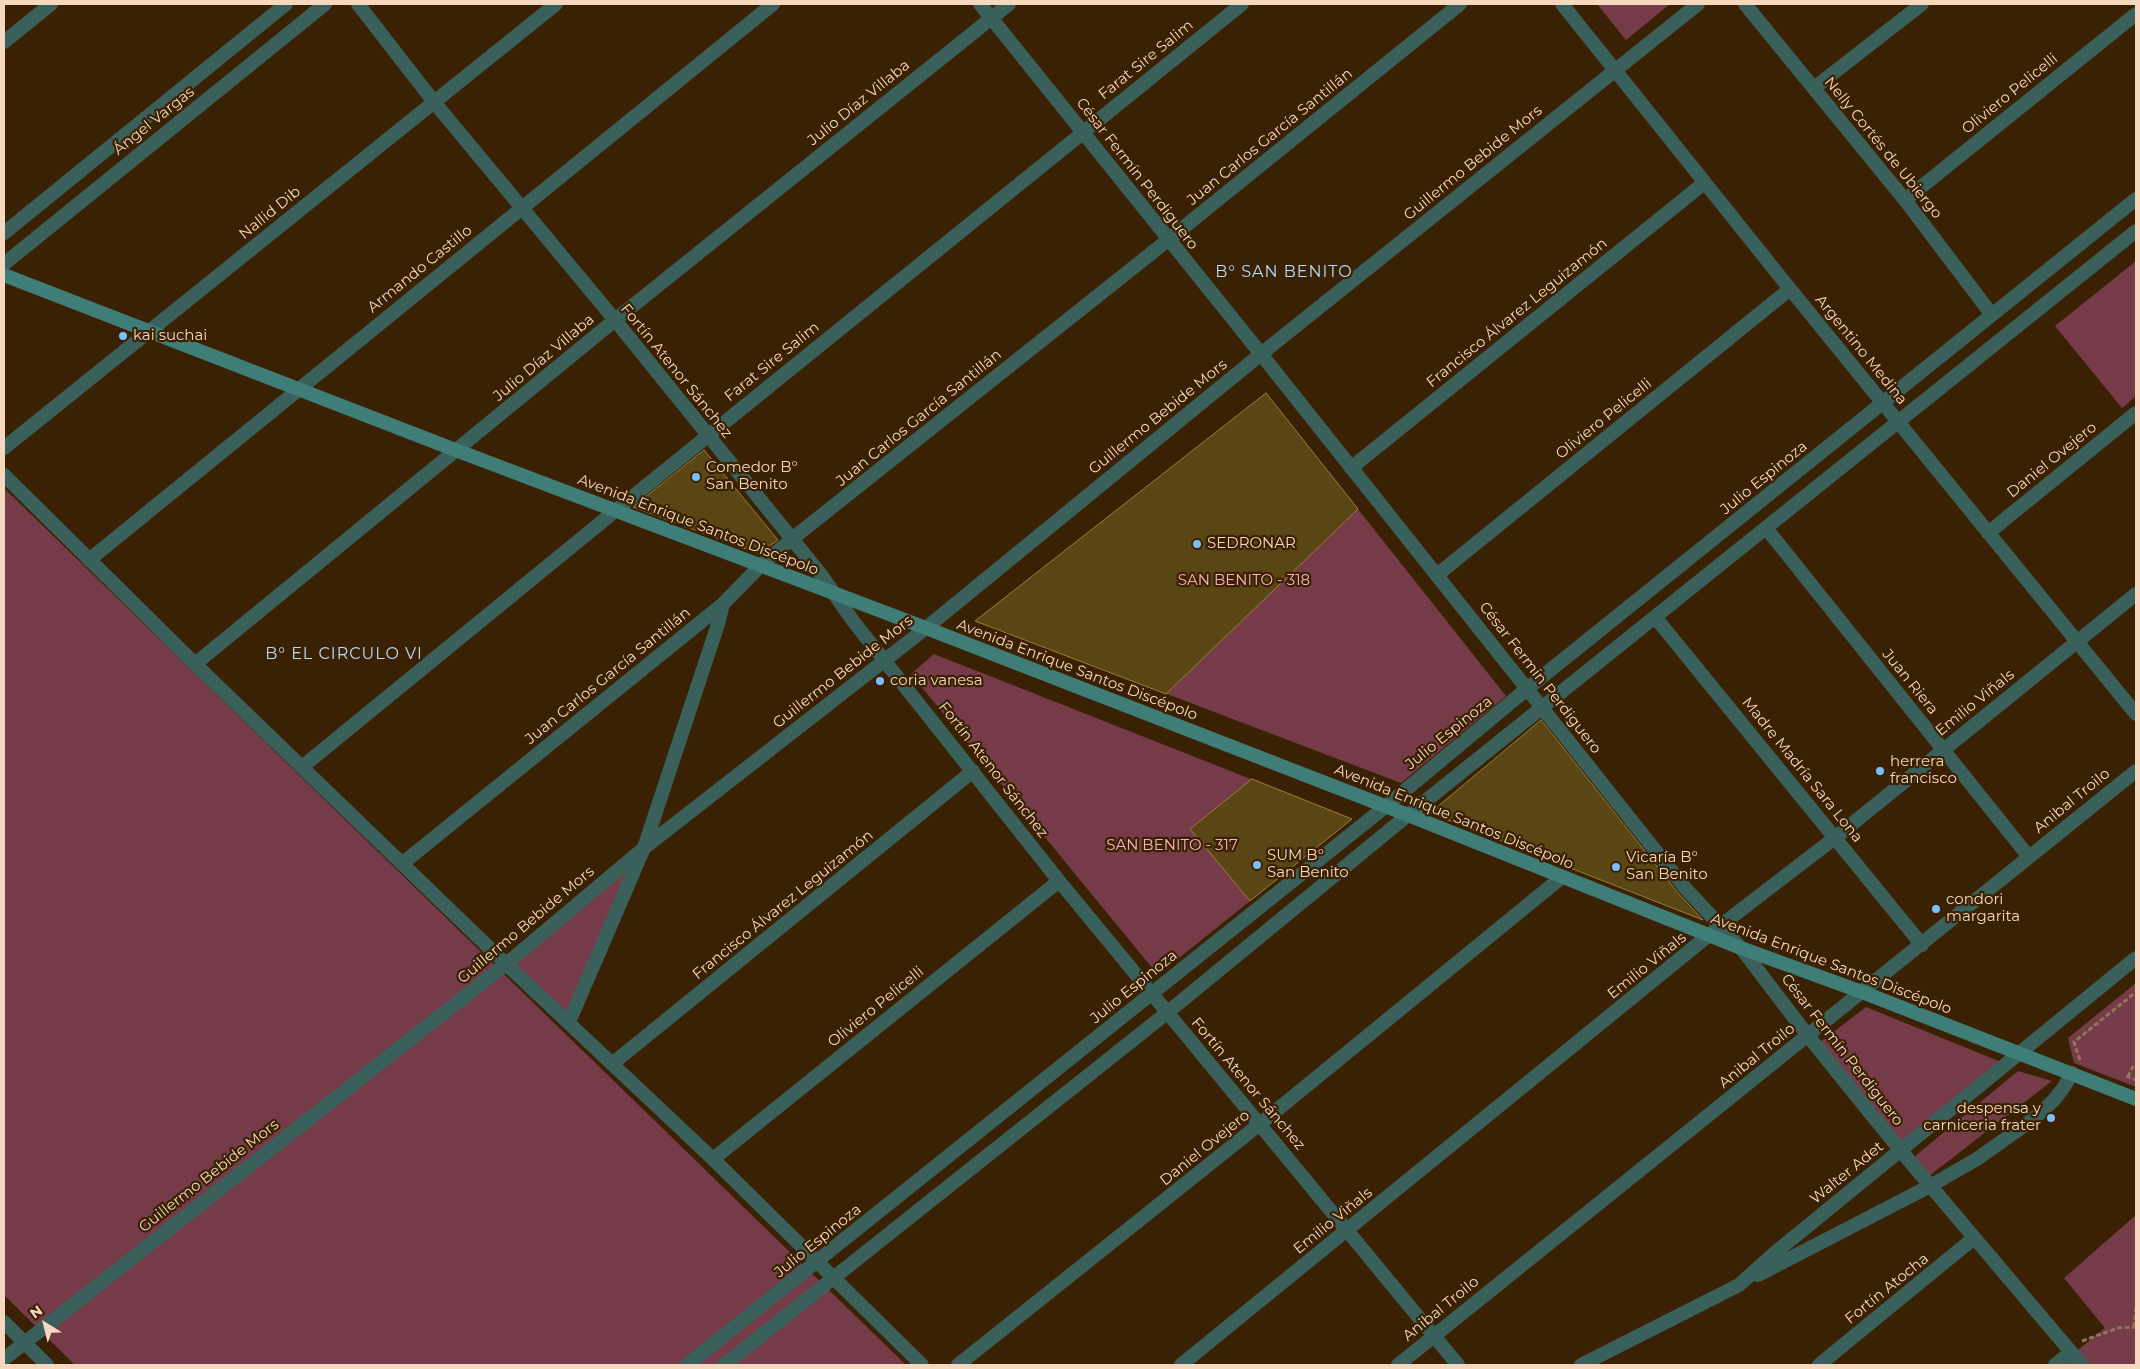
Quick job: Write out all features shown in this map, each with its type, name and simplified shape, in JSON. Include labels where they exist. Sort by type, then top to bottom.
[{"type":"main road","name":"Avenida Enrique Santos Discépolo","points":[[4,275],[458,451],[926,628],[1408,815],[1562,877],[1715,931],[1741,948],[1862,992],[2136,1099]]},
{"type":"street","points":[[4,42],[51,4]]},
{"type":"street","name":"Ángel Vargas","points":[[4,233],[286,4]]},
{"type":"street","name":"Ángel Vargas","points":[[4,264],[325,4]]},
{"type":"street","name":"Fortín Atenor Sánchez","points":[[358,4],[434,102],[615,320],[792,539],[1059,880],[1458,1365]]},
{"type":"street","name":"Nallid Dib","points":[[4,448],[556,4]]},
{"type":"street","name":"Armando Castillo","points":[[89,560],[773,4]]},
{"type":"street","name":"César Fermín Perdiguero","points":[[980,4],[1528,688],[1686,890],[1715,931]]},
{"type":"street","name":"Julio Díaz Villaba","points":[[195,664],[458,451],[615,320],[1009,4]]},
{"type":"street","name":"Farat Sire Salim","points":[[302,767],[707,435],[1242,4]]},
{"type":"street","name":"Juan Carlos García Santillán","points":[[403,863],[723,604],[760,566],[792,539],[1168,240],[1460,4]]},
{"type":"street","name":"Argentino Medina","points":[[1562,4],[1790,290],[2136,714]]},
{"type":"street","name":"Guillermo Bebide Mors","points":[[4,1359],[506,964],[644,848],[926,628],[1261,354],[1698,4]]},
{"type":"street","name":"Nelly Cortés de Ubiergo","points":[[1745,4],[1905,200],[1992,315]]},
{"type":"street","points":[[1814,88],[1922,4]]},
{"type":"street","name":"Oliviero Pelicelli","points":[[1905,200],[2136,14]]},
{"type":"street","name":"Francisco Álvarez Leguizamón","points":[[1351,468],[1704,183]]},
{"type":"street","name":"Julio Espinoza","points":[[687,1365],[819,1262],[2136,199]]},
{"type":"street","points":[[724,1365],[1168,1012],[1408,815],[2136,230]]},
{"type":"street","name":"Oliviero Pelicelli","points":[[1437,575],[1790,290]]},
{"type":"street","name":"Daniel Ovejero","points":[[1988,533],[2136,413]]},
{"type":"street","points":[[4,475],[195,664],[819,1262],[922,1365]]},
{"type":"street","name":"Juan Riera","points":[[1766,528],[2029,857]]},
{"type":"street","name":"Emilio Viñals","points":[[1182,1365],[1715,931],[1836,837],[2136,594]]},
{"type":"street","points":[[569,1022],[644,848],[723,604]]},
{"type":"street","name":"Madre Madría Sara Lona","points":[[1656,616],[1922,945]]},
{"type":"street","name":"Anibal Troilo","points":[[1398,1365],[2136,771]]},
{"type":"street","name":"Francisco Álvarez Leguizamón","points":[[612,1064],[973,772]]},
{"type":"street","name":"Daniel Ovejero","points":[[958,1365],[1261,1124],[1562,877]]},
{"type":"street","name":"Oliviero Pelicelli","points":[[712,1159],[1059,880]]},
{"type":"street","name":"César Fermín Perdiguero","points":[[1741,948],[1808,1036],[1900,1151],[1974,1238],[2075,1347],[2082,1365]]},
{"type":"street","name":"Walter Adet","points":[[1581,1365],[1739,1285],[1777,1251],[2136,958]]},
{"type":"street","points":[[1739,1285],[1930,1186],[1977,1158],[2032,1120],[2054,1100],[2072,1073]]},
{"type":"street","name":"Fortín Atocha","points":[[1819,1365],[1974,1238]]},
{"type":"street","points":[[4,1322],[47,1365]]},
{"type":"street","points":[[2055,1365],[2075,1347]]},
{"type":"path","points":[[2087,1062],[2079,1060],[2074,1042],[2136,992]]},
{"type":"path","points":[[2128,1077],[2132,1068],[2136,1065]]},
{"type":"path","points":[[2120,1074],[2136,1080]]},
{"type":"path","points":[[2075,1347],[2118,1328],[2135,1327],[2136,1304]]},
{"type":"green space","points":[[1597,4],[1670,4],[1626,40]]},
{"type":"green space","points":[[2136,261],[2136,396],[2122,408],[2055,326]]},
{"type":"green space","name":"SAN BENITO - 318","points":[[1266,393],[1506,696],[1401,783],[975,621]]},
{"type":"green space","points":[[4,488],[906,1365],[75,1365],[4,1295]]},
{"type":"green space","name":"SAN BENITO - 317","points":[[934,654],[1352,819],[1158,975],[911,674]]},
{"type":"green space","points":[[632,866],[569,1015],[513,964]]},
{"type":"green space","points":[[2136,983],[2136,1087],[2074,1063],[2068,1038]]},
{"type":"green space","points":[[1866,1007],[2001,1062],[1900,1146],[1819,1043]]},
{"type":"green space","points":[[2018,1071],[2052,1081],[1929,1176],[1914,1157]]},
{"type":"green space","points":[[2136,1215],[2136,1365],[2059,1365],[2105,1328],[2064,1278]]},
{"type":"building","name":"SEDRONAR","points":[[1266,393],[1358,509],[1166,694],[975,621]]},
{"type":"building","name":"Comedor B° San Benito","points":[[704,450],[778,540],[757,553],[633,507]]},
{"type":"building","name":"Vicaría B° San Benito","points":[[1541,720],[1679,894],[1703,920],[1430,813]]},
{"type":"building","name":"SUM B° San Benito","points":[[1252,779],[1352,819],[1250,901],[1190,829]]},
{"type":"place","name":"kai suchai","points":[[123,336]]},
{"type":"place","name":"Comedor B° San Benito","points":[[696,477]]},
{"type":"place","name":"SEDRONAR","points":[[1197,544]]},
{"type":"place","name":"coria vanesa","points":[[880,681]]},
{"type":"place","name":"herrera francisco","points":[[1880,771]]},
{"type":"place","name":"SUM B° San Benito","points":[[1257,865]]},
{"type":"place","name":"Vicaría B° San Benito","points":[[1616,867]]},
{"type":"place","name":"condori margarita","points":[[1936,909]]},
{"type":"place","name":"despensa y carniceria frater","points":[[2051,1118]]},
{"type":"district","name":"B° SAN BENITO","points":[[1284,272]]},
{"type":"district","name":"B° EL CIRCULO VI","points":[[344,654]]}]
